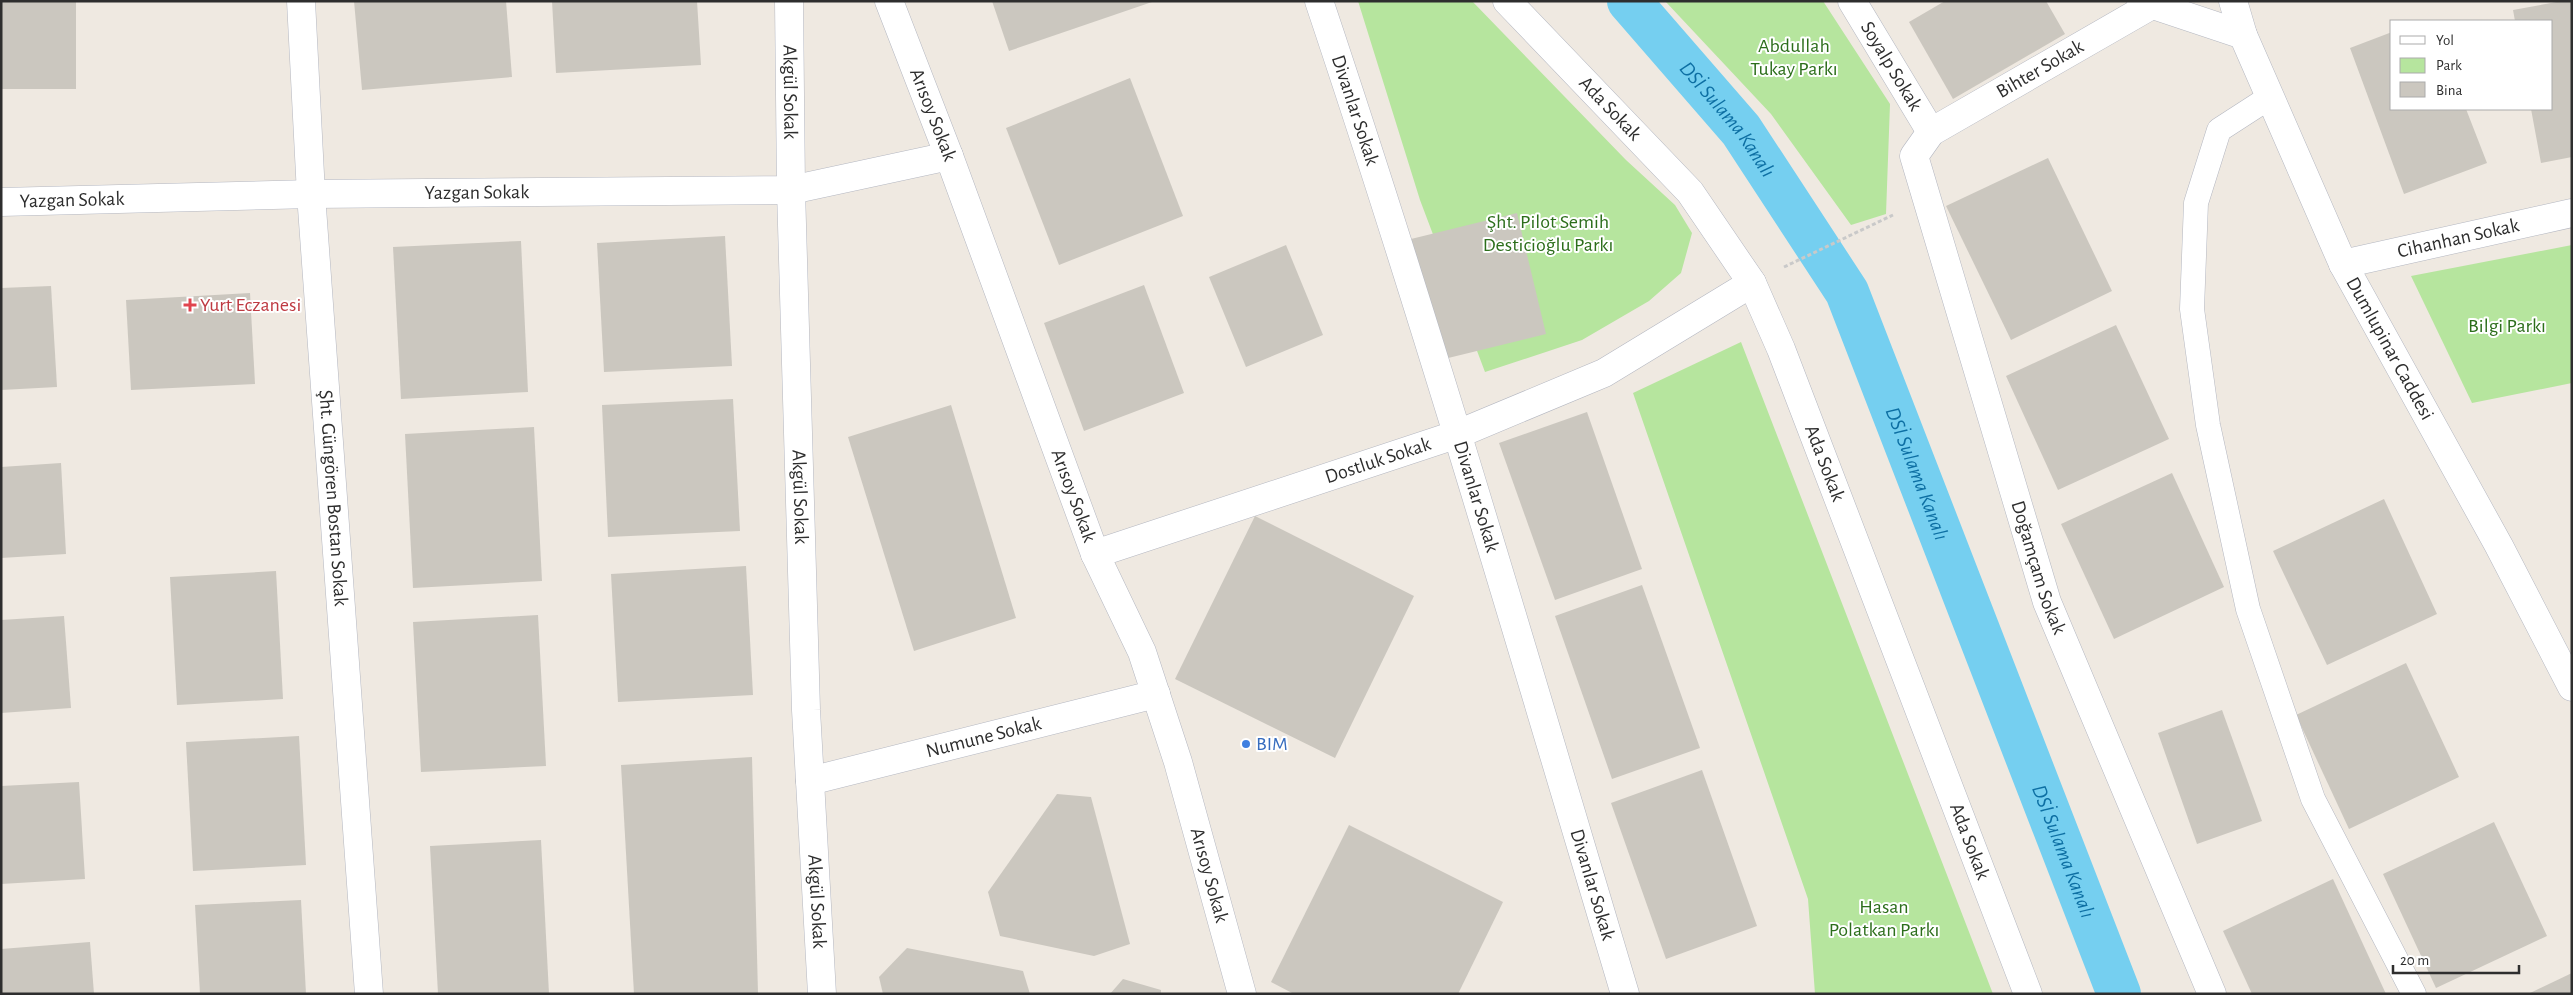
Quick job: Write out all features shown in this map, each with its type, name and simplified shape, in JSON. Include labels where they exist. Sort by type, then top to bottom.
[{"type":"street","name":"Şht. Güngören Bostan Sokak","points":[[301,1],[312,194],[369,994]]},
{"type":"street","name":"Akgül Sokak","points":[[789,1],[791,190],[810,781],[822,994]]},
{"type":"street","name":"Arısoy Sokak","points":[[889,1],[950,156],[1095,554],[1142,652],[1178,762],[1242,994]]},
{"type":"street","name":"Divanlar Sokak","points":[[1319,1],[1364,135],[1458,434],[1625,994]]},
{"type":"street","name":"Ada Sokak","points":[[1508,1],[1690,192],[1752,283],[1781,349],[2028,994]]},
{"type":"street","name":"Soyalp Sokak","points":[[1852,1],[1931,132]]},
{"type":"street","name":"Dumlupinar Caddesi","points":[[2233,1],[2243,35],[2343,264],[2494,537],[2572,687]]},
{"type":"street","name":"Bihter Sokak","points":[[1931,132],[2145,3]]},
{"type":"street","points":[[2145,3],[2243,35]]},
{"type":"street","name":"Doğamçam Sokak","points":[[1931,132],[1914,156],[2048,602],[2212,994]]},
{"type":"street","name":"Yazgan Sokak","points":[[1,202],[312,194],[791,190],[950,156]]},
{"type":"street","name":"Cihanhan Sokak","points":[[2343,264],[2572,213]]},
{"type":"street","name":"Dostluk Sokak","points":[[1095,554],[1458,434],[1604,373],[1752,283]]},
{"type":"street","name":"Numune Sokak","points":[[810,781],[1156,694]]},
{"type":"lane","points":[[2270,97],[2219,130],[2196,203],[2192,309],[2208,424],[2248,608],[2313,799],[2414,994]]},
{"type":"path","points":[[1752,283],[1927,198]]},
{"type":"green space","name":"Şht. Pilot Semih Desticioğlu Parkı","points":[[1358,1],[1472,1],[1626,160],[1675,205],[1692,233],[1681,273],[1649,301],[1582,340],[1485,372],[1420,200]]},
{"type":"green space","name":"Abdullah Tukay Parkı","points":[[1665,1],[1823,1],[1890,104],[1886,214],[1851,225],[1771,114]]},
{"type":"green space","name":"Bilgi Parkı","points":[[2572,245],[2572,383],[2472,403],[2411,276]]},
{"type":"green space","name":"Hasan Polatkan Parkı","points":[[1741,342],[1993,994],[1815,994],[1808,899],[1633,393]]},
{"type":"building","points":[[1,1],[76,1],[76,89],[1,89]]},
{"type":"building","points":[[354,1],[506,1],[512,77],[362,90]]},
{"type":"building","points":[[552,1],[697,1],[701,65],[556,73]]},
{"type":"building","points":[[992,1],[1152,1],[1152,2],[1009,51]]},
{"type":"building","points":[[1945,1],[2046,1],[2065,34],[1953,99],[1909,22]]},
{"type":"building","points":[[2562,1],[2572,1],[2572,157],[2541,163],[2531,110],[2553,110],[2553,20],[2515,20],[2513,10]]},
{"type":"building","points":[[2390,33],[2390,110],[2466,110],[2487,163],[2404,194],[2350,48]]},
{"type":"building","points":[[1130,78],[1183,216],[1059,265],[1006,128]]},
{"type":"building","points":[[2048,158],[2112,291],[2011,340],[1946,206]]},
{"type":"building","points":[[1517,213],[1546,334],[1440,360],[1411,239]]},
{"type":"building","points":[[725,236],[732,366],[604,372],[597,243]]},
{"type":"building","points":[[521,241],[528,392],[401,399],[393,247]]},
{"type":"building","points":[[1286,245],[1323,335],[1246,367],[1209,277]]},
{"type":"building","points":[[1144,285],[1184,393],[1084,431],[1044,323]]},
{"type":"building","points":[[51,286],[57,387],[1,390],[1,288]]},
{"type":"building","points":[[250,293],[255,384],[131,390],[126,300]]},
{"type":"building","points":[[2116,325],[2169,439],[2058,490],[2006,376]]},
{"type":"building","points":[[733,399],[740,531],[608,537],[602,405]]},
{"type":"building","points":[[951,405],[1016,618],[914,651],[848,437]]},
{"type":"building","points":[[1587,412],[1642,569],[1555,600],[1499,443]]},
{"type":"building","points":[[534,427],[542,581],[413,588],[405,434]]},
{"type":"building","points":[[61,463],[66,554],[1,558],[1,467]]},
{"type":"building","points":[[2172,473],[2224,587],[2114,639],[2061,524]]},
{"type":"building","points":[[2384,499],[2437,614],[2327,665],[2273,551]]},
{"type":"building","points":[[1255,516],[1414,596],[1335,758],[1175,679]]},
{"type":"building","points":[[746,566],[753,695],[618,702],[611,574]]},
{"type":"building","points":[[276,571],[283,699],[177,705],[170,577]]},
{"type":"building","points":[[1642,585],[1700,748],[1612,779],[1555,616]]},
{"type":"building","points":[[538,615],[546,766],[421,772],[413,622]]},
{"type":"building","points":[[64,616],[71,708],[1,713],[1,620]]},
{"type":"building","points":[[2406,663],[2459,777],[2349,829],[2296,715]]},
{"type":"building","points":[[2222,710],[2262,821],[2197,844],[2158,733]]},
{"type":"building","points":[[299,736],[306,865],[193,871],[186,742]]},
{"type":"building","points":[[752,757],[758,994],[634,994],[621,765]]},
{"type":"building","points":[[1702,770],[1757,926],[1666,959],[1611,803]]},
{"type":"building","points":[[79,782],[85,879],[1,884],[1,786]]},
{"type":"building","points":[[1057,794],[1091,797],[1130,944],[1094,956],[1000,936],[988,892]]},
{"type":"building","points":[[2494,822],[2547,936],[2436,988],[2383,874]]},
{"type":"building","points":[[1349,825],[1503,902],[1458,994],[1294,994],[1271,982]]},
{"type":"building","points":[[541,840],[549,994],[438,994],[430,846]]},
{"type":"building","points":[[2333,879],[2386,994],[2252,994],[2223,931]]},
{"type":"building","points":[[301,900],[306,994],[200,994],[195,905]]},
{"type":"building","points":[[90,942],[94,994],[1,994],[1,949]]},
{"type":"building","points":[[907,948],[1023,971],[1030,994],[883,994],[879,977]]},
{"type":"building","points":[[2572,973],[2572,994],[2528,994]]},
{"type":"building","points":[[1123,979],[1161,990],[1161,994],[1110,994]]},
{"type":"waterway","name":"DSİ Sulama Kanalı","points":[[1629,1],[1741,130],[1847,292],[2119,994]]},
{"type":"place","name":"Yurt Eczanesi","points":[[190,305]]},
{"type":"place","name":"BIM","points":[[1246,744]]}]
